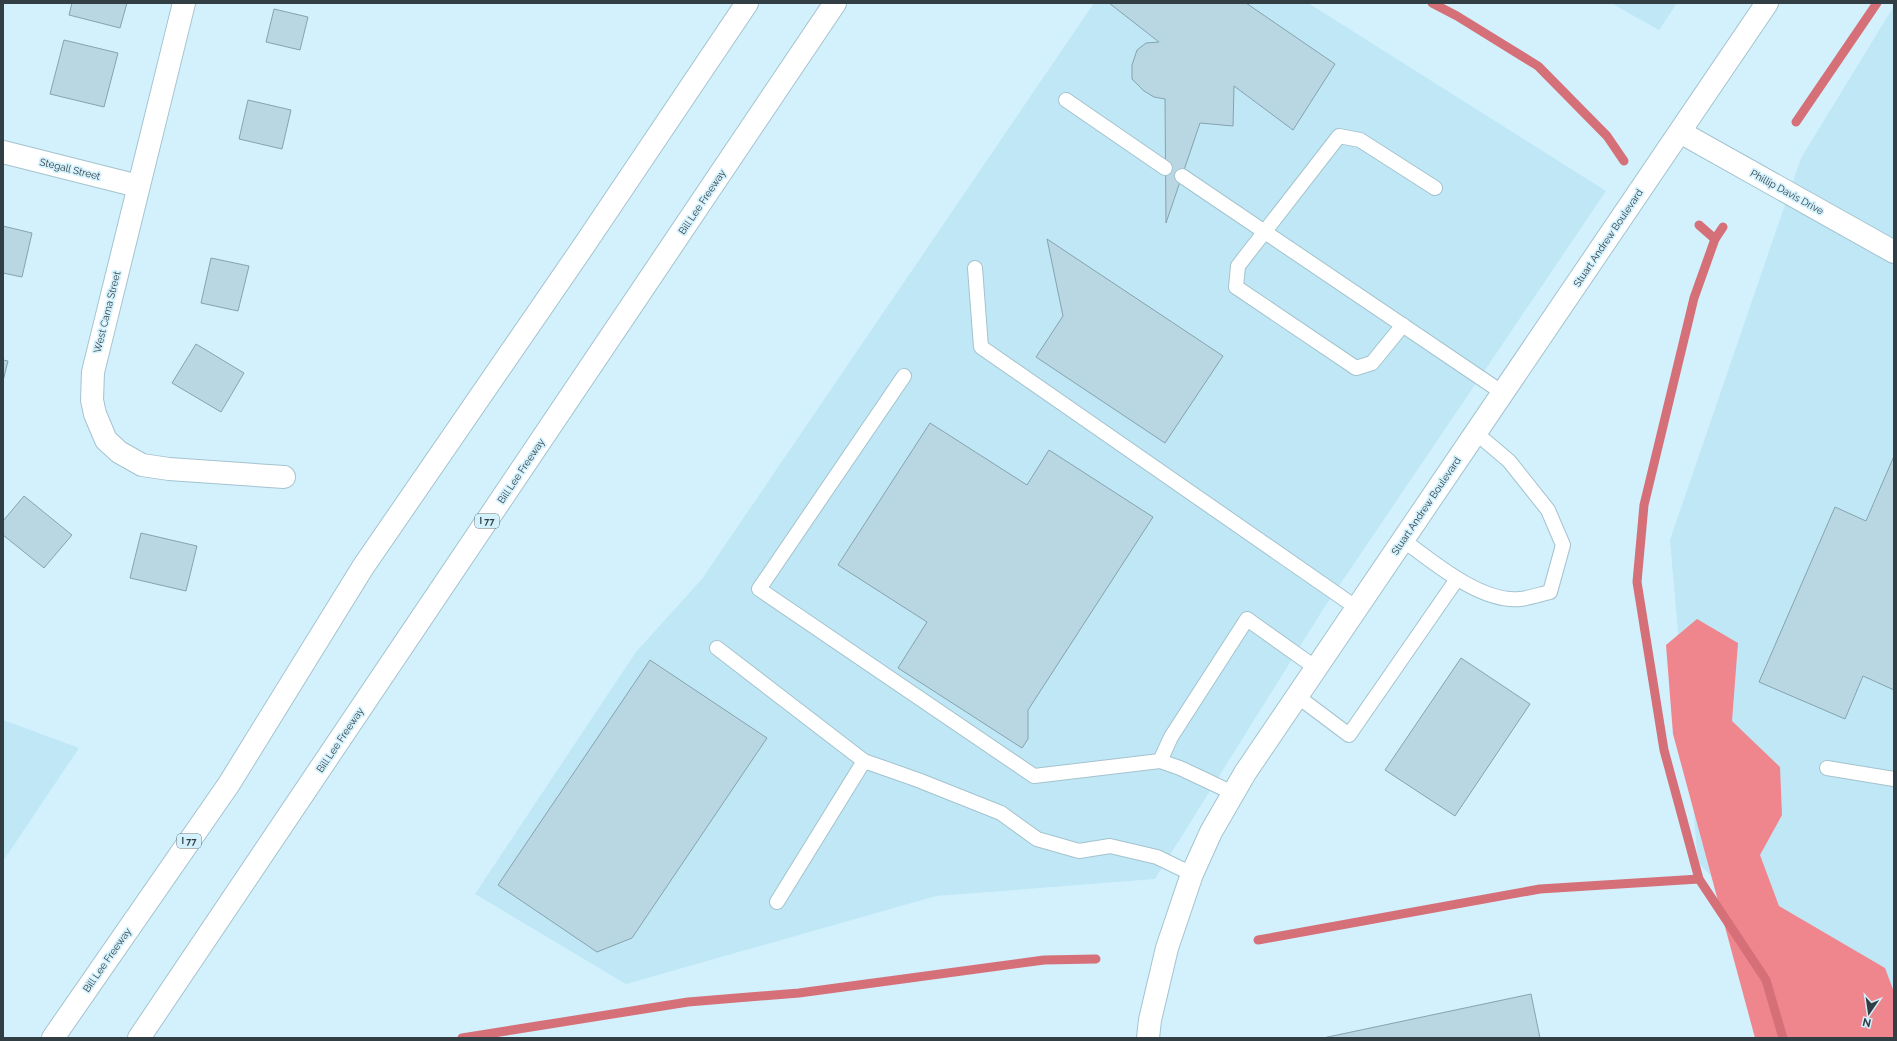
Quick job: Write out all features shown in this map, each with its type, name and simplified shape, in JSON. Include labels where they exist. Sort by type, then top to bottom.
[{"type":"main road","name":"West Cama Street","points":[[184,3],[93,372],[93,407],[106,440],[119,452],[142,465],[169,469],[284,477]]},
{"type":"main road","name":"Bill Lee Freeway","points":[[53,1038],[229,784],[363,567],[747,3]]},
{"type":"main road","name":"Bill Lee Freeway","points":[[139,1038],[835,3]]},
{"type":"main road","name":"Stuart Andrew Boulevard","points":[[1148,1038],[1150,1020],[1167,948],[1192,874],[1211,832],[1233,793],[1297,696],[1767,3]]},
{"type":"main road","name":"Phillip Davis Drive","points":[[1680,132],[1894,252]]},
{"type":"main road","name":"Stegall Street","points":[[3,152],[138,186]]},
{"type":"main road","points":[[145,1038],[172,991]]},
{"type":"main road","points":[[44,1038],[76,1004]]},
{"type":"lane","points":[[1066,100],[1165,168]]},
{"type":"lane","points":[[1403,325],[1372,363],[1356,368],[1236,287],[1238,266],[1339,136],[1360,140],[1435,188]]},
{"type":"lane","points":[[1182,176],[1503,393]]},
{"type":"lane","points":[[975,268],[981,347],[1357,608]]},
{"type":"lane","points":[[904,376],[759,589],[1034,776],[1160,761],[1180,768],[1233,793]]},
{"type":"lane","points":[[1403,540],[1457,580],[1499,598],[1520,599],[1550,592],[1564,545],[1548,510],[1509,461],[1476,433]]},
{"type":"lane","points":[[1297,696],[1349,735],[1457,580]]},
{"type":"lane","points":[[1160,761],[1171,737],[1247,619],[1316,668]]},
{"type":"lane","points":[[717,648],[864,761],[918,780],[1001,813],[1037,839],[1079,851],[1110,846],[1157,857],[1192,874]]},
{"type":"lane","points":[[777,902],[864,761]]},
{"type":"lane","points":[[1827,768],[1894,779]]},
{"type":"shaded area","points":[[1094,3],[1308,3],[1606,191],[1322,611],[1155,879],[936,896],[626,984],[475,894],[636,652],[702,579]]},
{"type":"shaded area","points":[[1611,3],[1677,3],[1659,30]]},
{"type":"shaded area","points":[[1894,6],[1894,1038],[1877,1038],[1698,863],[1670,540],[1801,158]]},
{"type":"shaded area","points":[[1697,619],[1738,643],[1732,721],[1780,767],[1782,815],[1760,855],[1779,906],[1885,968],[1894,992],[1894,1038],[1755,1038],[1673,734],[1666,645]]},
{"type":"shaded area","points":[[3,720],[79,748],[3,861]]},
{"type":"building","points":[[72,3],[127,3],[120,28],[69,15]]},
{"type":"building","points":[[1109,3],[1246,3],[1335,64],[1293,130],[1234,86],[1233,126],[1200,123],[1166,223],[1165,99],[1154,97],[1144,91],[1132,79],[1132,65],[1137,50],[1146,43],[1159,42]]},
{"type":"building","points":[[274,9],[308,17],[300,50],[266,42]]},
{"type":"building","points":[[64,40],[118,53],[104,107],[50,94]]},
{"type":"building","points":[[248,100],[291,110],[282,149],[239,139]]},
{"type":"building","points":[[3,226],[32,233],[22,277],[3,273]]},
{"type":"building","points":[[1047,239],[1223,356],[1165,443],[1036,357],[1063,316]]},
{"type":"building","points":[[211,258],[249,266],[238,311],[201,303]]},
{"type":"building","points":[[196,344],[244,373],[221,412],[172,383]]},
{"type":"building","points":[[3,360],[8,361],[3,381]]},
{"type":"building","points":[[930,423],[1027,485],[1049,450],[1153,517],[1028,710],[1028,739],[1022,748],[898,668],[927,622],[838,565]]},
{"type":"building","points":[[1894,456],[1894,690],[1863,676],[1845,719],[1759,682],[1835,507],[1866,521]]},
{"type":"building","points":[[24,496],[72,535],[44,568],[3,535],[3,521]]},
{"type":"building","points":[[141,533],[197,546],[186,591],[130,578]]},
{"type":"building","points":[[1461,658],[1530,704],[1455,816],[1385,770]]},
{"type":"building","points":[[650,660],[767,738],[632,938],[597,952],[498,885]]},
{"type":"building","points":[[1531,994],[1540,1038],[1323,1038]]},
{"type":"waterway","points":[[1432,3],[1457,16],[1538,66],[1607,136],[1624,161]]},
{"type":"waterway","points":[[1796,122],[1877,3]]},
{"type":"waterway","points":[[1699,225],[1715,239]]},
{"type":"waterway","points":[[1723,227],[1715,239],[1694,298],[1644,505],[1637,582],[1664,750],[1699,879],[1766,980],[1783,1038]]},
{"type":"waterway","points":[[1258,940],[1540,889],[1699,879]]},
{"type":"waterway","points":[[462,1038],[688,1002],[799,993],[1044,960],[1096,959]]}]
